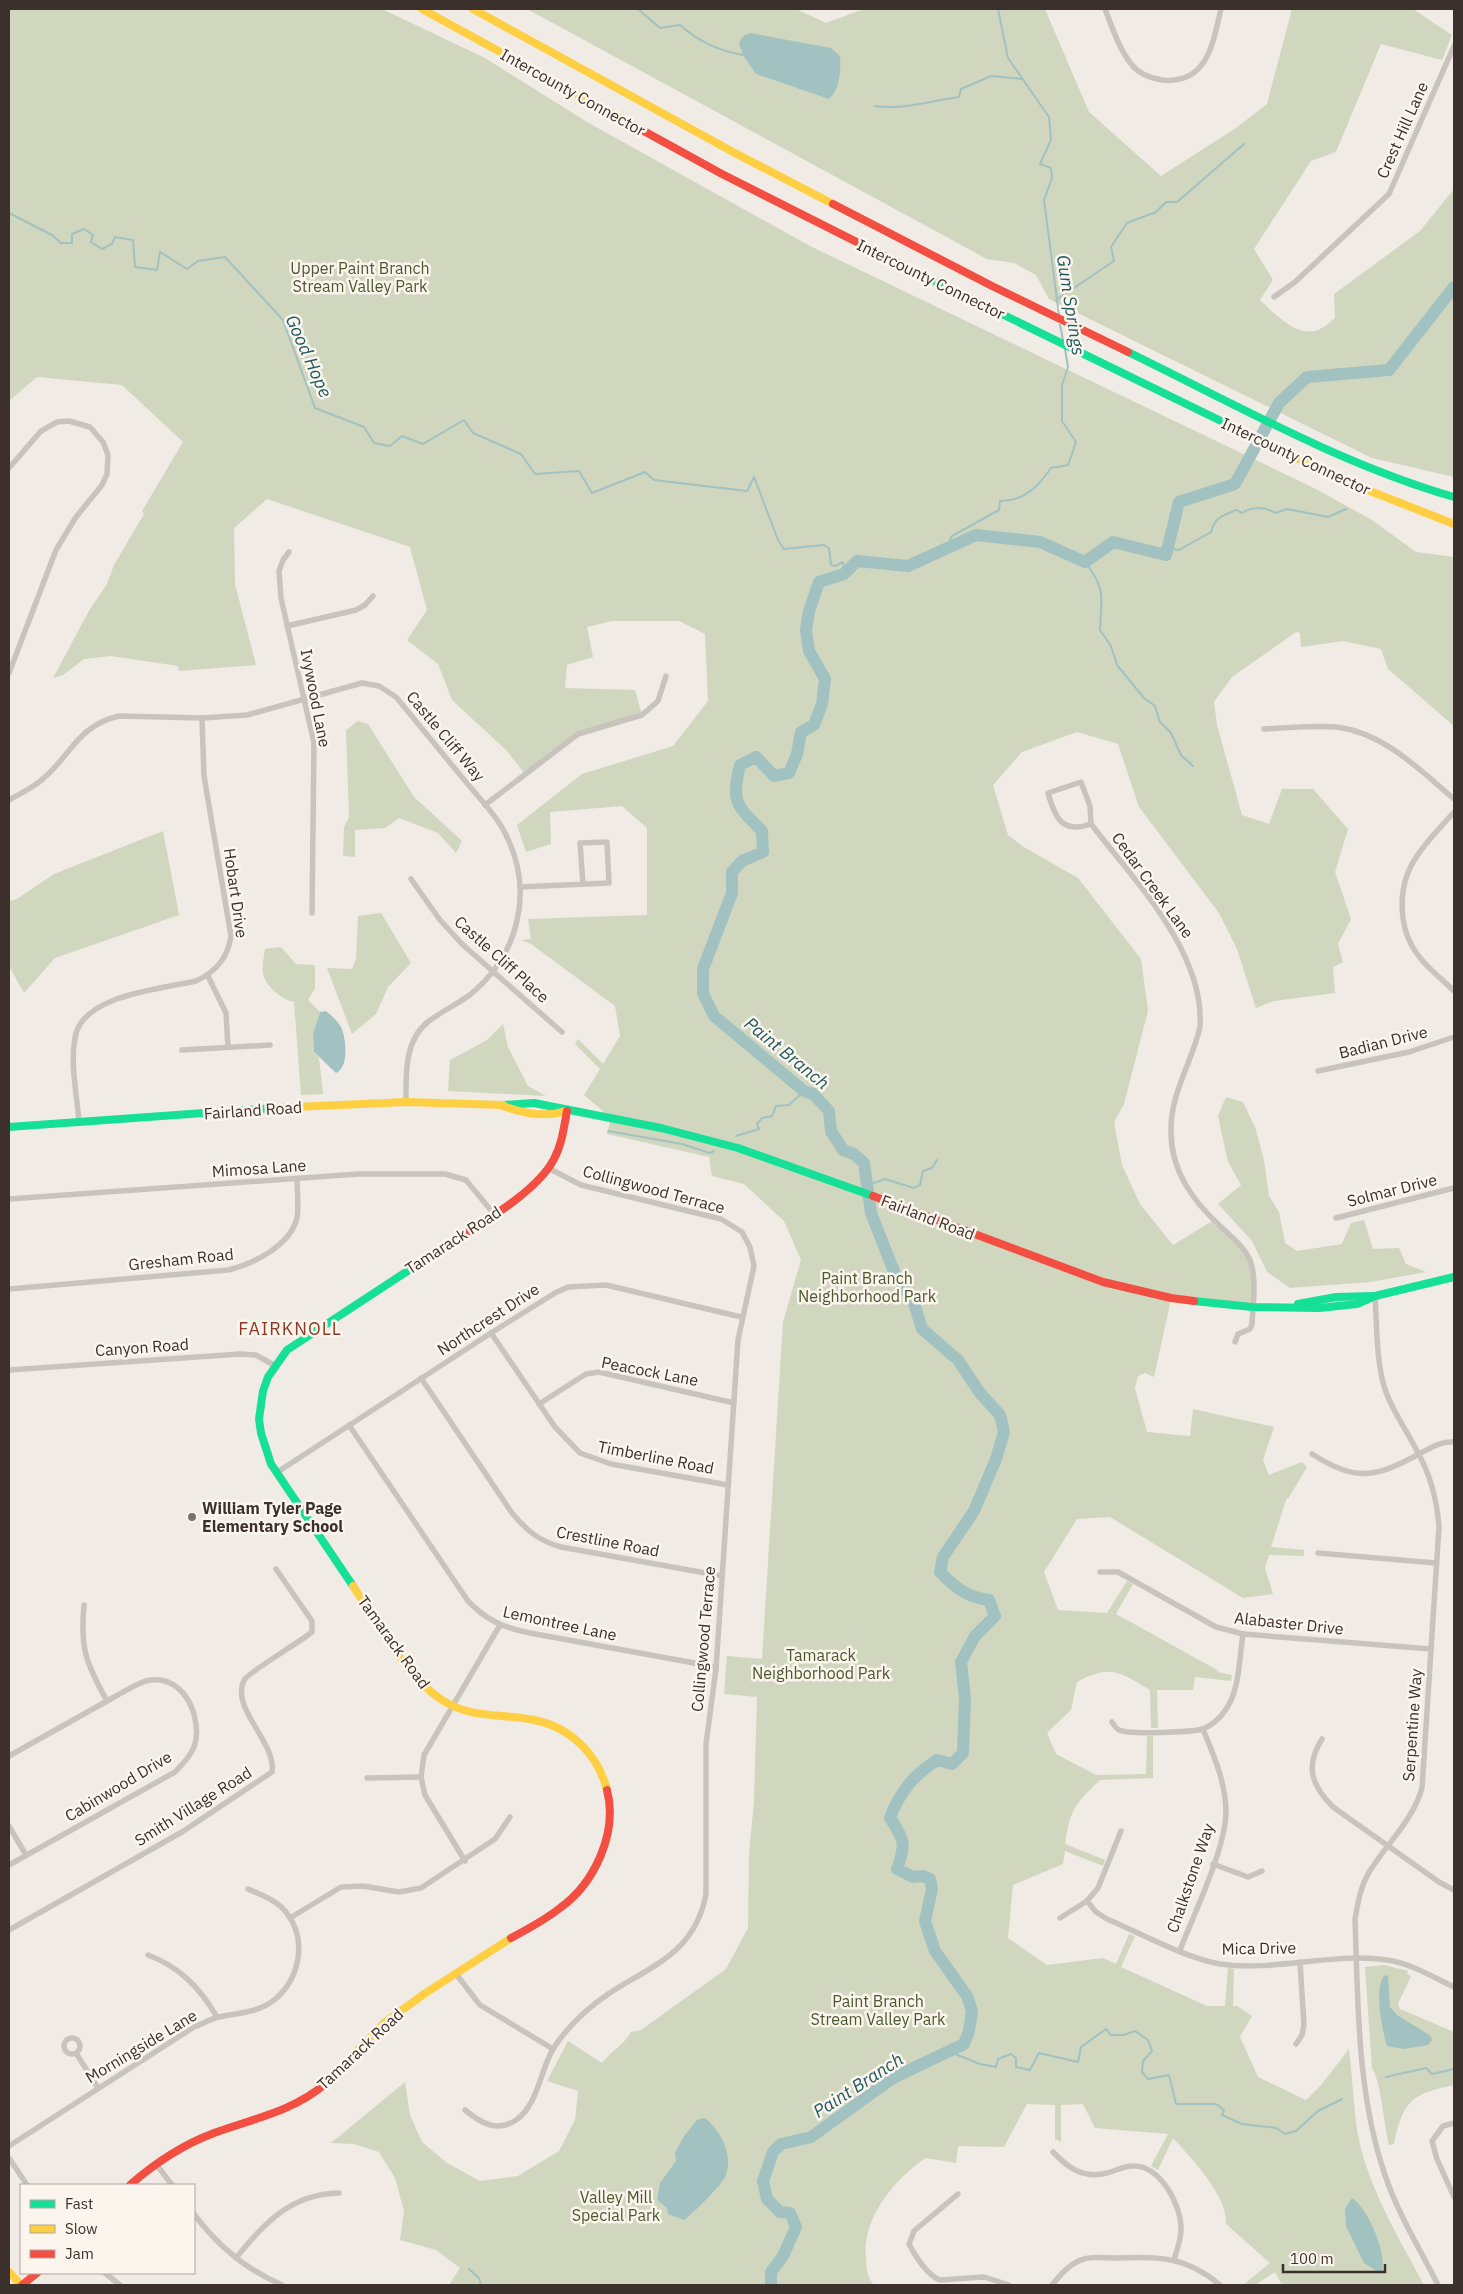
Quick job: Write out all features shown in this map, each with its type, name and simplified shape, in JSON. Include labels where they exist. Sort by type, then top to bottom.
[{"type":"main road","name":"Intercounty Connector","points":[[422,9],[722,174],[982,305],[1347,482],[1454,524]]},
{"type":"main road","name":"Intercounty Connector","points":[[473,9],[733,152],[992,286],[1356,463],[1409,484],[1454,497]]},
{"type":"main road","name":"Fairland Road","points":[[9,1127],[287,1107],[406,1102],[534,1103],[567,1111],[612,1118],[710,1141],[764,1157],[842,1184],[1103,1282],[1195,1303],[1252,1307],[1292,1306],[1319,1308],[1357,1304],[1375,1296],[1454,1277]]},
{"type":"main road","name":"Tamarack Road","points":[[131,2184],[156,2164],[200,2138],[281,2111],[310,2096],[331,2078],[381,2025],[405,2006],[561,1908],[593,1874],[602,1853],[610,1825],[610,1806],[608,1788],[601,1769],[593,1756],[580,1742],[561,1729],[536,1720],[472,1714],[452,1707],[431,1693],[414,1676],[276,1473],[262,1445],[258,1421],[260,1396],[274,1365],[287,1350],[533,1188],[550,1169],[562,1144],[567,1111]]},
{"type":"main road","points":[[9,2272],[22,2285],[36,2274]]},
{"type":"street","points":[[1105,9],[1133,66],[1152,79],[1171,81],[1185,77],[1205,63],[1222,9]]},
{"type":"street","name":"Crest Hill Lane","points":[[1274,297],[1294,282],[1389,194],[1454,46]]},
{"type":"street","points":[[9,468],[41,430],[58,422],[80,423],[90,427],[103,442],[108,455],[107,474],[102,485],[76,517],[56,550],[9,673]]},
{"type":"street","name":"Ivywood Lane","points":[[289,552],[283,560],[279,571],[281,598],[314,743],[312,913]]},
{"type":"street","points":[[287,626],[356,610],[366,605],[373,596]]},
{"type":"street","points":[[486,805],[578,734],[642,715],[658,701],[666,676]]},
{"type":"street","name":"Castle Cliff Way","points":[[9,800],[47,776],[81,735],[91,726],[106,719],[138,716],[202,718],[247,715],[355,684],[379,686],[396,697],[486,805],[509,841],[518,867],[520,888],[520,907],[515,932],[502,960],[493,972],[469,995],[428,1022],[418,1034],[407,1060],[406,1102]]},
{"type":"street","name":"Hobart Drive","points":[[202,718],[204,776],[231,936],[225,957],[208,976]]},
{"type":"street","points":[[1264,729],[1336,727],[1351,730],[1381,742],[1394,750],[1454,799]]},
{"type":"street","name":"Cedar Creek Lane","points":[[1092,824],[1079,828],[1060,821],[1055,816],[1048,793],[1081,782],[1090,806],[1092,824],[1171,929],[1188,962],[1199,999],[1200,1027],[1174,1098],[1171,1118],[1171,1145],[1179,1172],[1192,1196],[1201,1209],[1243,1249],[1250,1260],[1253,1279],[1250,1329],[1238,1334],[1235,1342]]},
{"type":"street","points":[[1454,812],[1414,860],[1406,881],[1402,902],[1406,930],[1412,946],[1421,959],[1454,990]]},
{"type":"street","points":[[520,888],[609,883],[607,842],[580,843],[582,884]]},
{"type":"street","name":"Castle Cliff Place","points":[[411,878],[440,920],[463,945],[562,1032]]},
{"type":"street","points":[[79,1122],[74,1048],[78,1028],[88,1012],[108,1001],[196,981],[208,976],[226,1012],[228,1047]]},
{"type":"street","name":"Badian Drive","points":[[1318,1071],[1400,1054],[1454,1037]]},
{"type":"street","points":[[182,1050],[270,1045]]},
{"type":"street","name":"Collingwood Terrace","points":[[465,2110],[482,2124],[490,2126],[505,2126],[518,2119],[530,2104],[553,2050],[586,2011],[674,1953],[686,1942],[696,1927],[706,1894],[706,1744],[716,1667],[741,1318],[753,1274],[753,1257],[742,1232],[721,1219],[581,1186],[550,1169]]},
{"type":"street","name":"Mimosa Lane","points":[[9,1199],[358,1174],[445,1174],[466,1180],[494,1214]]},
{"type":"street","name":"Gresham Road","points":[[9,1289],[228,1270],[244,1266],[282,1243],[289,1235],[297,1218],[297,1179]]},
{"type":"street","name":"Solmar Drive","points":[[1336,1218],[1454,1188]]},
{"type":"street","name":"Northcrest Drive","points":[[276,1473],[491,1333],[555,1293],[568,1287],[606,1285],[741,1318]]},
{"type":"street","name":"Serpentine Way","points":[[1375,1296],[1385,1390],[1396,1415],[1419,1454],[1431,1483],[1439,1527],[1422,1788],[1412,1813],[1367,1875],[1359,1894],[1355,1919],[1364,2090],[1373,2137],[1385,2176],[1400,2211],[1438,2285]]},
{"type":"street","name":"Timberline Road","points":[[491,1333],[539,1404],[568,1442],[580,1453],[593,1459],[728,1485]]},
{"type":"street","name":"Canyon Road","points":[[9,1370],[240,1354],[256,1355],[274,1365]]},
{"type":"street","name":"Peacock Lane","points":[[539,1404],[586,1374],[599,1372],[734,1403]]},
{"type":"street","name":"Crestline Road","points":[[421,1378],[512,1513],[524,1528],[537,1538],[561,1548],[722,1576]]},
{"type":"street","name":"Lemontree Lane","points":[[349,1425],[468,1601],[481,1614],[500,1625],[530,1634],[716,1667]]},
{"type":"street","points":[[1312,1454],[1342,1471],[1364,1475],[1390,1469],[1437,1444],[1454,1442]]},
{"type":"street","points":[[1318,1553],[1436,1563]]},
{"type":"street","name":"Smith Village Road","points":[[9,1930],[182,1832],[272,1772],[273,1765],[249,1716],[243,1699],[242,1688],[246,1677],[298,1644],[312,1632],[312,1622],[276,1569]]},
{"type":"street","name":"Alabaster Drive","points":[[1100,1572],[1118,1572],[1216,1626],[1243,1634],[1431,1650]]},
{"type":"street","points":[[84,1605],[82,1632],[84,1651],[90,1669],[107,1701]]},
{"type":"street","points":[[465,1860],[425,1795],[421,1777],[424,1756],[500,1625]]},
{"type":"street","points":[[1112,1722],[1121,1732],[1203,1729],[1224,1713],[1231,1701],[1243,1634]]},
{"type":"street","name":"Cabinwood Drive","points":[[9,1756],[107,1701],[150,1680],[169,1682],[186,1694],[192,1707],[197,1728],[196,1744],[190,1757],[175,1772],[9,1865]]},
{"type":"street","name":"Chalkstone Way","points":[[1180,1950],[1224,1832],[1225,1804],[1219,1769],[1203,1729]]},
{"type":"street","points":[[1322,1739],[1314,1752],[1312,1769],[1314,1782],[1320,1794],[1333,1807],[1439,1882],[1454,1890]]},
{"type":"street","points":[[367,1778],[421,1777]]},
{"type":"street","points":[[290,1918],[341,1887],[363,1886],[387,1892],[409,1891],[421,1888],[495,1839],[510,1817]]},
{"type":"street","points":[[9,1826],[26,1855]]},
{"type":"street","points":[[1060,1918],[1087,1901],[1101,1881],[1121,1831]]},
{"type":"street","points":[[1213,1864],[1248,1876],[1262,1871]]},
{"type":"street","name":"Morningside Lane","points":[[9,2146],[194,2027],[216,2017],[250,2011],[268,2004],[281,1994],[291,1981],[298,1962],[299,1944],[295,1925],[285,1911],[268,1898],[248,1889]]},
{"type":"street","name":"Mica Drive","points":[[1087,1901],[1096,1912],[1107,1919],[1203,1960],[1220,1964],[1241,1966],[1356,1959],[1400,1962],[1454,1987]]},
{"type":"street","points":[[148,1955],[163,1960],[191,1981],[216,2017]]},
{"type":"street","points":[[1296,2044],[1302,2035],[1304,2025],[1300,1962]]},
{"type":"street","points":[[456,1974],[480,2005],[553,2050]]},
{"type":"street","points":[[76,2054],[98,2088]]},
{"type":"street","points":[[1454,2123],[1443,2126],[1432,2141],[1454,2197]]},
{"type":"street","points":[[1053,2152],[1067,2167],[1086,2174],[1104,2174],[1132,2166],[1151,2170],[1166,2186],[1179,2211],[1181,2230],[1174,2260]]},
{"type":"street","points":[[9,2158],[26,2184]]},
{"type":"street","points":[[156,2164],[171,2184]]},
{"type":"street","points":[[236,2258],[262,2226],[281,2210],[312,2196],[338,2193]]},
{"type":"street","points":[[958,2194],[914,2231],[910,2244],[914,2253],[934,2278],[940,2280],[984,2277],[1009,2285]]},
{"type":"street","points":[[195,2215],[206,2231],[236,2258],[262,2276],[282,2285]]},
{"type":"street","points":[[1052,2285],[1065,2269],[1084,2259],[1131,2257],[1174,2260],[1206,2274],[1220,2285]]},
{"type":"street","points":[[106,2274],[120,2285]]},
{"type":"green space","points":[[9,9],[382,9],[485,58],[587,122],[810,246],[1316,489],[1372,520],[1416,552],[1454,557],[1454,726],[1388,669],[1381,649],[1343,641],[1301,647],[1300,633],[1296,632],[1232,677],[1214,702],[1217,725],[1242,815],[1269,824],[1282,789],[1313,789],[1348,829],[1335,872],[1351,919],[1338,944],[1343,962],[1333,967],[1335,993],[1274,1001],[1256,1008],[1237,949],[1219,913],[1139,807],[1118,744],[1077,732],[1022,752],[993,785],[1008,835],[1022,846],[1078,878],[1141,959],[1148,1011],[1124,1104],[1114,1122],[1122,1165],[1140,1204],[1173,1245],[1214,1220],[1243,1249],[1252,1267],[1252,1307],[1171,1299],[1154,1377],[1145,1373],[1138,1376],[1135,1388],[1147,1432],[1190,1436],[1193,1409],[1274,1427],[1263,1460],[1269,1475],[1302,1462],[1307,1467],[1288,1499],[1287,1497],[1271,1547],[1304,1550],[1304,1556],[1269,1555],[1265,1568],[1273,1594],[1243,1598],[1110,1517],[1077,1519],[1044,1572],[1058,1610],[1107,1613],[1127,1581],[1133,1584],[1116,1614],[1219,1671],[1216,1672],[1232,1675],[1231,1681],[1195,1677],[1193,1690],[1157,1690],[1158,1728],[1151,1728],[1150,1690],[1115,1672],[1098,1673],[1077,1682],[1071,1710],[1047,1733],[1056,1754],[1096,1775],[1146,1774],[1147,1736],[1153,1736],[1153,1778],[1100,1780],[1085,1795],[1072,1815],[1065,1844],[1105,1860],[1103,1866],[1065,1851],[1063,1864],[1013,1885],[1008,1938],[1047,1965],[1103,1958],[1116,1964],[1129,1934],[1135,1936],[1121,1967],[1207,2006],[1225,2006],[1228,1968],[1234,1969],[1233,2006],[1237,2006],[1252,2016],[1240,2037],[1258,2077],[1306,2100],[1322,2084],[1349,2049],[1356,2122],[1366,2165],[1382,2206],[1424,2285],[1282,2285],[1275,2272],[1255,2285],[1243,2285],[1270,2263],[1226,2224],[1225,2213],[1215,2190],[1189,2156],[1173,2138],[1158,2170],[1151,2166],[1168,2134],[1095,2128],[1083,2104],[1061,2105],[1061,2142],[1055,2139],[1055,2105],[1027,2104],[1004,2147],[958,2146],[956,2163],[925,2158],[913,2167],[882,2202],[869,2230],[866,2260],[869,2276],[874,2285],[449,2285],[460,2268],[436,2250],[400,2240],[404,2211],[395,2178],[379,2152],[354,2144],[331,2143],[405,2082],[410,2115],[422,2142],[447,2163],[480,2181],[518,2176],[559,2151],[575,2120],[578,2091],[547,2081],[568,2041],[602,2063],[625,2041],[631,2032],[641,2030],[726,1969],[748,1928],[749,1855],[754,1801],[757,1697],[724,1694],[727,1656],[762,1659],[783,1322],[801,1260],[784,1221],[744,1184],[712,1176],[709,1157],[607,1134],[611,1118],[584,1095],[600,1069],[575,1044],[578,1039],[603,1064],[620,1036],[615,1006],[531,944],[521,940],[531,939],[528,919],[647,915],[647,828],[622,806],[550,812],[551,844],[526,852],[517,825],[582,774],[673,746],[708,701],[705,634],[679,621],[612,621],[587,627],[593,657],[567,665],[565,688],[635,690],[642,715],[578,734],[525,774],[507,751],[452,700],[438,664],[407,640],[427,610],[410,547],[267,499],[234,528],[235,584],[256,665],[179,671],[178,666],[111,656],[84,659],[63,675],[53,678],[90,609],[107,584],[114,565],[144,514],[142,511],[183,442],[122,385],[37,377],[9,401]]},
{"type":"green space","points":[[527,9],[796,9],[826,23],[864,9],[1045,9],[1089,112],[1161,176],[1236,128],[1267,104],[1292,9],[1413,9],[1452,35],[1442,60],[1381,44],[1336,152],[1311,161],[1254,249],[1273,280],[1260,300],[1287,324],[1295,328],[1312,331],[1322,328],[1335,318],[1334,294],[1420,231],[1454,189],[1454,477],[1372,458],[1049,299],[1036,275],[1014,263],[987,259]]},
{"type":"green space","points":[[358,721],[368,724],[414,797],[462,841],[456,853],[438,833],[399,818],[385,828],[355,830],[355,857],[343,856],[344,827],[349,817],[346,730]]},
{"type":"green space","points":[[163,831],[179,915],[55,958],[24,993],[9,966],[9,901],[17,899],[54,874]]},
{"type":"green space","points":[[381,913],[411,963],[388,987],[376,1014],[352,1034],[327,968],[352,969],[356,959],[358,916]]},
{"type":"green space","points":[[281,947],[296,964],[315,965],[315,988],[308,1000],[320,1012],[313,1034],[314,1052],[319,1058],[323,1094],[301,1095],[294,1002],[275,992],[264,978],[265,949]]},
{"type":"green space","points":[[503,1024],[508,1047],[528,1086],[546,1096],[448,1091],[450,1060],[487,1040]]},
{"type":"green space","points":[[1226,1097],[1243,1102],[1255,1127],[1264,1160],[1269,1196],[1279,1212],[1285,1243],[1297,1251],[1342,1244],[1351,1223],[1364,1220],[1373,1249],[1399,1248],[1406,1264],[1426,1272],[1371,1282],[1290,1288],[1267,1272],[1252,1241],[1218,1204],[1241,1185],[1228,1162],[1218,1116]]},
{"type":"green space","points":[[1384,1965],[1408,1971],[1407,1974],[1411,1976],[1398,2004],[1400,2009],[1454,2032],[1454,2085],[1428,2092],[1412,2101],[1401,2117],[1394,2144],[1389,2145],[1380,2093],[1372,2068],[1365,1967]]},
{"type":"water","points":[[750,33],[831,48],[840,56],[840,74],[833,95],[829,99],[756,74],[743,55],[739,43],[743,36]]},
{"type":"water","points":[[326,1011],[341,1026],[345,1040],[345,1060],[340,1070],[336,1073],[314,1052],[313,1034],[320,1012]]},
{"type":"water","points":[[1388,1975],[1390,2007],[1397,2015],[1431,2036],[1432,2040],[1428,2045],[1404,2049],[1387,2046],[1381,2020],[1379,1999],[1381,1982],[1384,1976]]},
{"type":"water","points":[[705,2118],[717,2130],[725,2145],[728,2161],[727,2169],[725,2177],[718,2187],[684,2220],[668,2214],[667,2208],[657,2200],[660,2183],[676,2161],[675,2153],[684,2136],[697,2120]]},
{"type":"water","points":[[1352,2198],[1358,2203],[1376,2233],[1382,2256],[1383,2266],[1381,2274],[1364,2263],[1346,2226],[1345,2209]]},
{"type":"waterway","points":[[638,9],[660,28],[680,25],[694,36],[709,44],[743,55]]},
{"type":"waterway","name":"Gum Springs","points":[[998,9],[1008,58],[1049,117],[1051,140],[1040,164],[1051,168],[1052,178],[1044,200],[1059,315]]},
{"type":"waterway","points":[[875,106],[907,106],[959,97],[961,89],[991,76],[1022,79]]},
{"type":"waterway","points":[[1056,300],[1114,261],[1111,247],[1127,223],[1156,212],[1166,202],[1177,202],[1244,144]]},
{"type":"waterway","name":"Good Hope","points":[[9,213],[52,235],[61,243],[72,243],[72,234],[84,229],[93,235],[91,242],[102,249],[112,244],[115,237],[133,240],[135,267],[157,270],[160,252],[187,269],[198,261],[225,257],[283,320],[315,408],[364,427],[374,443],[390,446],[402,436],[423,444],[464,420],[473,433],[521,454],[535,474],[579,471],[592,493],[645,472],[654,480],[747,491],[754,477],[778,540],[784,549],[824,545],[829,548],[831,565],[835,566],[843,562],[844,574]]},
{"type":"waterway","name":"Paint Branch","points":[[771,2285],[771,2272],[783,2256],[796,2227],[790,2213],[780,2212],[767,2199],[763,2181],[773,2152],[781,2144],[811,2137],[893,2078],[964,2044],[969,2031],[972,2011],[967,1996],[935,1951],[925,1921],[932,1889],[930,1879],[923,1876],[913,1877],[897,1869],[903,1848],[899,1832],[890,1818],[903,1792],[921,1772],[937,1760],[952,1764],[963,1753],[965,1698],[961,1662],[975,1636],[995,1616],[989,1600],[974,1597],[962,1591],[940,1572],[943,1557],[974,1511],[996,1459],[1004,1432],[1000,1415],[980,1393],[958,1360],[922,1329],[914,1303],[895,1274],[871,1213],[864,1163],[854,1154],[843,1150],[831,1131],[829,1111],[813,1094],[804,1091],[714,1016],[703,993],[703,969],[732,893],[732,872],[742,861],[763,852],[762,831],[746,815],[736,795],[740,765],[756,757],[774,776],[789,773],[797,754],[801,732],[814,725],[822,704],[825,679],[809,651],[806,630],[809,611],[819,582],[844,574],[857,561],[908,566],[976,535],[1040,542],[1085,562],[1113,542],[1166,555],[1179,502],[1235,484],[1279,403],[1307,377],[1389,370],[1454,287]]},
{"type":"waterway","name":"Gum Springs","points":[[1060,325],[1063,340]]},
{"type":"waterway","name":"Gum Springs","points":[[946,549],[952,536],[999,510],[1000,501],[1023,496],[1030,492],[1051,468],[1068,465],[1076,442],[1062,421],[1062,385],[1068,367],[1065,349]]},
{"type":"waterway","points":[[1167,548],[1179,550],[1211,532],[1220,517],[1237,510],[1242,513],[1250,509],[1259,508],[1268,509],[1276,513],[1287,509],[1328,517],[1346,509]]},
{"type":"waterway","points":[[1085,562],[1100,587],[1100,630],[1111,646],[1117,665],[1144,698],[1155,706],[1160,722],[1171,733],[1181,755],[1193,766]]},
{"type":"waterway","points":[[736,1136],[759,1129],[757,1124],[762,1118],[772,1116],[776,1106],[789,1105],[804,1091]]},
{"type":"waterway","points":[[608,1131],[682,1144],[710,1153],[714,1151]]},
{"type":"waterway","points":[[868,1185],[885,1179],[914,1188],[920,1185],[923,1171],[932,1168],[937,1160]]},
{"type":"waterway","points":[[950,2052],[980,2064],[996,2067],[998,2059],[1011,2054],[1016,2058],[1016,2067],[1030,2070],[1039,2053],[1078,2062],[1081,2047],[1106,2029],[1111,2035],[1124,2035],[1135,2031],[1148,2040],[1152,2051],[1143,2061],[1142,2072],[1148,2079],[1169,2075],[1176,2104],[1216,2104],[1224,2110],[1222,2115],[1242,2124],[1276,2128],[1285,2134],[1296,2131],[1318,2111],[1342,2099]]},
{"type":"waterway","points":[[1386,2077],[1426,2068],[1432,2074],[1454,2069]]},
{"type":"waterway","points":[[469,2269],[479,2278],[481,2285]]},
{"type":"traffic: fast","points":[[928,278],[1299,459]]},
{"type":"traffic: fast","points":[[1128,352],[1288,432],[1370,468],[1454,497]]},
{"type":"traffic: fast","points":[[503,1105],[534,1103],[661,1128],[738,1148],[873,1196]]},
{"type":"traffic: fast","points":[[9,1127],[274,1108]]},
{"type":"traffic: fast","points":[[353,1586],[271,1464],[261,1433],[259,1419],[263,1391],[268,1377],[287,1350],[432,1255]]},
{"type":"traffic: fast","points":[[1194,1301],[1252,1307],[1319,1308],[1357,1304],[1375,1296],[1454,1277]]},
{"type":"traffic: fast","points":[[1298,1304],[1336,1297],[1373,1296]]},
{"type":"traffic: slow","points":[[422,9],[642,130]]},
{"type":"traffic: slow","points":[[473,9],[733,152],[833,204]]},
{"type":"traffic: slow","points":[[1299,459],[1347,482],[1454,524]]},
{"type":"traffic: slow","points":[[274,1108],[406,1102],[503,1105]]},
{"type":"traffic: slow","points":[[500,1105],[533,1114],[550,1114],[566,1111]]},
{"type":"traffic: slow","points":[[353,1586],[393,1648],[428,1689],[442,1700],[464,1710],[486,1715],[534,1720],[559,1729],[581,1744],[589,1754],[597,1765],[607,1790]]},
{"type":"traffic: slow","points":[[325,2084],[384,2023],[427,1992],[511,1938]]},
{"type":"traffic: slow","points":[[9,2272],[21,2285]]},
{"type":"traffic: jam","points":[[642,130],[722,174],[928,278]]},
{"type":"traffic: jam","points":[[833,204],[992,286],[1128,352]]},
{"type":"traffic: jam","points":[[432,1255],[499,1212],[532,1186],[545,1173],[559,1147],[567,1111]]},
{"type":"traffic: jam","points":[[873,1196],[1103,1282],[1171,1298],[1194,1301]]},
{"type":"traffic: jam","points":[[511,1938],[560,1908],[584,1885],[601,1855],[606,1839],[610,1806],[607,1790]]},
{"type":"traffic: jam","points":[[131,2184],[159,2162],[191,2143],[286,2108],[325,2084]]},
{"type":"traffic: jam","points":[[22,2285],[36,2274]]},
{"type":"place","name":"William Tyler Page Elementary School","points":[[192,1517]]},
{"type":"district","name":"FAIRKNOLL","points":[[290,1328]]},
{"type":"park label","name":"Upper Paint Branch Stream Valley Park","points":[[360,277]]},
{"type":"park label","name":"Paint Branch Neighborhood Park","points":[[867,1287]]},
{"type":"park label","name":"Tamarack Neighborhood Park","points":[[821,1664]]},
{"type":"park label","name":"Paint Branch Stream Valley Park","points":[[878,2010]]},
{"type":"park label","name":"Valley Mill Special Park","points":[[616,2206]]}]
